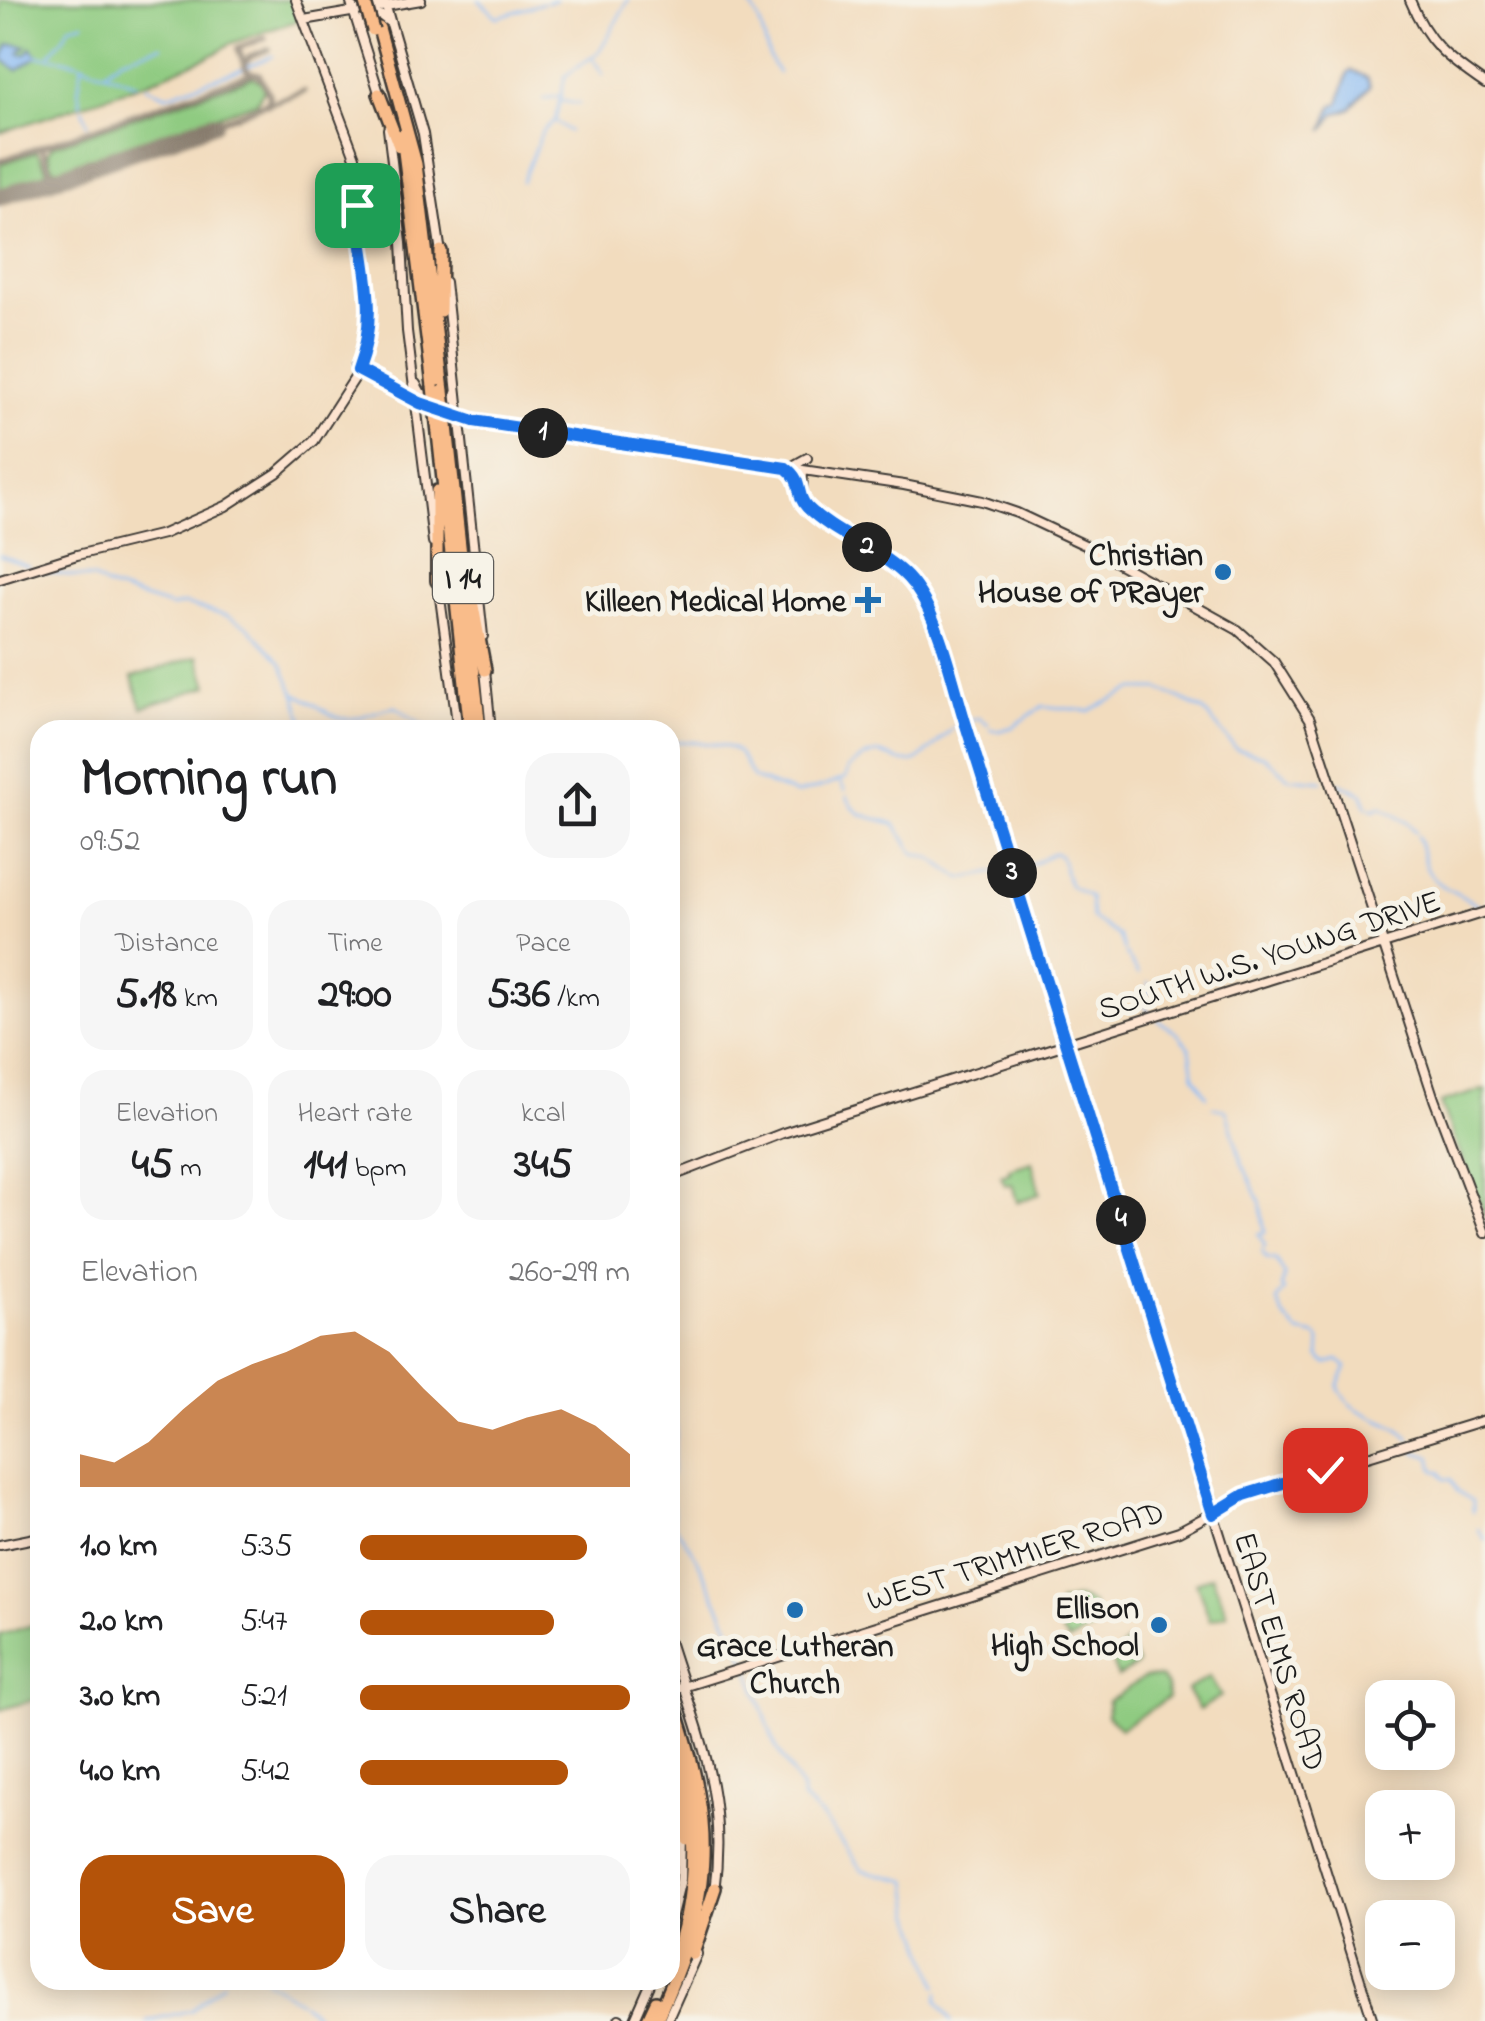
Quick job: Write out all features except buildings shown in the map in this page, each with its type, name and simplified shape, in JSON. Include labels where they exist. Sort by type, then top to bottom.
[{"type":"highway","name":"I 14","points":[[352,4],[379,27],[416,164],[438,346],[440,429],[469,720]]},
{"type":"highway","name":"I 14","points":[[379,27],[410,182],[438,388]]},
{"type":"highway","points":[[379,94],[410,182]]},
{"type":"highway","points":[[438,346],[441,252]]},
{"type":"highway","name":"I 14","points":[[440,429],[460,554],[479,720]]},
{"type":"highway","points":[[438,581],[440,429]]},
{"type":"highway","points":[[460,554],[485,670]]},
{"type":"highway","points":[[680,1728],[699,1792],[703,1872],[680,1967]]},
{"type":"highway","points":[[680,1758],[687,1781],[694,1840],[692,1885],[680,1941]]},
{"type":"highway","points":[[680,1805],[689,1855],[686,1923]]},
{"type":"highway","points":[[680,1981],[715,1888]]},
{"type":"highway","points":[[647,2021],[661,1990]]},
{"type":"highway","points":[[661,2021],[672,1990]]},
{"type":"highway","points":[[661,2021],[676,1990]]},
{"type":"main road","points":[[304,20],[352,4],[420,0]]},
{"type":"main road","points":[[1410,0],[1429,39],[1444,56],[1485,84]]},
{"type":"main road","points":[[297,3],[317,16]]},
{"type":"main road","points":[[0,577],[161,532],[224,503],[274,470],[310,438],[334,409],[357,368],[366,346],[371,315],[358,222],[355,157],[297,3]]},
{"type":"main road","points":[[390,3],[379,27],[379,94],[392,150],[418,427],[457,720]]},
{"type":"main road","points":[[352,4],[356,20]]},
{"type":"main road","points":[[352,4],[356,20]]},
{"type":"main road","points":[[308,32],[317,16]]},
{"type":"main road","points":[[356,20],[379,27]]},
{"type":"main road","points":[[379,27],[423,134],[462,422],[490,720]]},
{"type":"main road","points":[[357,368],[394,390],[416,400],[422,398],[462,422],[476,419]]},
{"type":"main road","points":[[414,376],[421,393],[446,402],[454,398],[457,384]]},
{"type":"main road","points":[[394,390],[414,376]]},
{"type":"main road","points":[[459,399],[476,419]]},
{"type":"main road","points":[[418,427],[422,418],[433,412],[462,422],[476,419],[937,491],[1006,509],[1085,546],[1221,619],[1251,640],[1283,673],[1310,720],[1434,1101],[1485,1233]]},
{"type":"main road","points":[[787,468],[807,458],[818,472]]},
{"type":"main road","name":"EAST ELMS ROAD","points":[[787,468],[798,478],[807,507],[904,573],[926,605],[1372,2021]]},
{"type":"main road","points":[[801,489],[803,470]]},
{"type":"main road","points":[[801,489],[818,472]]},
{"type":"main road","name":"SOUTH W.S. YOUNG DRIVE","points":[[680,1173],[758,1141],[1485,912]]},
{"type":"main road","name":"WEST TRIMMIER ROAD","points":[[680,1690],[1179,1531],[1254,1491],[1485,1420]]},
{"type":"main road","points":[[0,1545],[30,1539]]},
{"type":"main road","points":[[680,1673],[697,1682],[690,1706]]},
{"type":"main road","points":[[680,1675],[716,1800],[715,1888]]},
{"type":"main road","points":[[680,1696],[690,1706]]},
{"type":"main road","points":[[680,1836],[680,1889]]},
{"type":"main road","points":[[634,2021],[648,1990]]},
{"type":"green space","points":[[0,0],[291,0],[298,17],[151,81],[0,133]]},
{"type":"green space","points":[[253,77],[264,90],[257,102],[59,171],[53,168],[48,153],[52,146]]},
{"type":"green space","points":[[37,152],[47,170],[44,176],[0,192],[0,164]]},
{"type":"green space","points":[[198,656],[208,686],[142,708],[132,677]]},
{"type":"green space","points":[[1485,1089],[1485,1217],[1440,1103]]},
{"type":"green space","points":[[1032,1162],[1040,1194],[1017,1202],[1012,1184],[1005,1185],[1001,1176],[1010,1173],[1009,1169]]},
{"type":"green space","points":[[1212,1576],[1227,1614],[1210,1620],[1196,1582]]},
{"type":"green space","points":[[1078,1598],[1092,1604],[1102,1625],[1069,1641],[1062,1633],[1059,1602]]},
{"type":"green space","points":[[30,1626],[30,1701],[0,1710],[0,1635]]},
{"type":"green space","points":[[1127,1642],[1138,1664],[1118,1677],[1114,1656]]},
{"type":"green space","points":[[1145,1677],[1161,1678],[1167,1686],[1168,1698],[1121,1728],[1107,1716],[1108,1701]]},
{"type":"green space","points":[[1209,1677],[1221,1696],[1199,1710],[1187,1690]]},
{"type":"water","points":[[8,45],[26,46],[20,54],[27,54],[31,48],[38,56],[17,70],[2,59]]},
{"type":"water","points":[[1352,70],[1367,78],[1370,86],[1350,109],[1335,114],[1323,131],[1333,106],[1339,103]]},
{"type":"waterway","points":[[479,0],[497,17],[543,3]]},
{"type":"waterway","points":[[547,2],[556,0]]},
{"type":"waterway","points":[[569,131],[555,121],[565,76],[600,51],[628,0]]},
{"type":"waterway","points":[[746,0],[758,18],[778,73]]},
{"type":"waterway","points":[[63,38],[70,26],[83,23]]},
{"type":"waterway","points":[[50,54],[62,40]]},
{"type":"waterway","points":[[104,72],[122,58],[162,46]]},
{"type":"waterway","points":[[35,56],[58,58]]},
{"type":"waterway","points":[[248,66],[273,56]]},
{"type":"waterway","points":[[61,59],[77,63]]},
{"type":"waterway","points":[[593,59],[603,74]]},
{"type":"waterway","points":[[80,64],[137,84]]},
{"type":"waterway","points":[[78,92],[82,66]]},
{"type":"waterway","points":[[146,87],[167,95],[242,69]]},
{"type":"waterway","points":[[79,94],[81,104]]},
{"type":"waterway","points":[[544,99],[562,95]]},
{"type":"waterway","points":[[561,101],[579,104]]},
{"type":"waterway","points":[[83,109],[88,124]]},
{"type":"waterway","points":[[522,182],[542,132],[553,122]]},
{"type":"waterway","points":[[0,555],[28,566]]},
{"type":"waterway","points":[[41,571],[94,579],[172,607],[184,604],[227,616],[247,626],[281,662],[295,694],[341,718],[396,707],[415,720]]},
{"type":"waterway","points":[[991,729],[1013,727],[1043,706],[1089,711],[1134,689],[1159,689],[1203,710],[1236,749],[1264,756],[1289,778],[1322,781]]},
{"type":"waterway","points":[[295,694],[303,720]]},
{"type":"waterway","points":[[969,721],[979,718],[988,724]]},
{"type":"waterway","points":[[825,786],[846,778],[848,769],[871,754],[915,761],[958,724]]},
{"type":"waterway","points":[[680,742],[735,750],[753,778],[796,794],[822,787]]},
{"type":"waterway","points":[[841,783],[845,791]]},
{"type":"waterway","points":[[1339,783],[1363,794],[1366,806],[1374,810],[1381,807],[1415,832]]},
{"type":"waterway","points":[[847,796],[860,813],[895,824],[914,853],[932,858],[961,879],[1005,870]]},
{"type":"waterway","points":[[1417,836],[1431,876],[1484,908]]},
{"type":"waterway","points":[[1015,867],[1035,863],[1053,853],[1060,855],[1069,885],[1090,897],[1092,918],[1119,936],[1124,950]]},
{"type":"waterway","points":[[1126,954],[1139,974]]},
{"type":"waterway","points":[[1148,983],[1150,990],[1143,1001],[1149,1013]]},
{"type":"waterway","points":[[1158,1020],[1177,1033],[1190,1049],[1194,1076],[1207,1096]]},
{"type":"waterway","points":[[1213,1107],[1226,1110],[1242,1163],[1260,1201],[1265,1233],[1258,1234],[1265,1245],[1261,1252],[1276,1260],[1285,1275],[1281,1287],[1284,1290],[1277,1300],[1283,1315],[1298,1332],[1317,1336],[1319,1356],[1326,1364],[1338,1360],[1347,1367],[1338,1386],[1352,1406],[1410,1439]]},
{"type":"waterway","points":[[1413,1447],[1431,1457],[1434,1470],[1451,1479],[1457,1491],[1473,1501],[1473,1512]]},
{"type":"waterway","points":[[1478,1529],[1485,1540]]},
{"type":"waterway","points":[[680,1533],[696,1557],[746,1661]]},
{"type":"waterway","points":[[749,1669],[775,1745],[802,1790],[802,1798],[823,1818],[862,1870],[908,1881],[912,1912],[938,1986]]},
{"type":"waterway","points":[[147,2021],[192,2010],[215,1990]]},
{"type":"waterway","points":[[282,1990],[299,2001]]},
{"type":"waterway","points":[[939,1992],[938,2000],[952,2021]]},
{"type":"waterway","points":[[302,2003],[324,2021]]},
{"type":"taxiway","points":[[252,73],[246,69],[238,48],[265,38]]},
{"type":"taxiway","points":[[245,63],[250,56],[269,49]]},
{"type":"taxiway","points":[[0,161],[259,74],[269,95],[268,102],[235,116]]},
{"type":"taxiway","points":[[267,104],[304,91]]},
{"type":"taxiway","points":[[214,123],[237,115]]},
{"type":"taxiway","points":[[42,147],[53,179]]},
{"type":"runway","points":[[0,197],[214,123]]},
{"type":"place","name":"Christian House of PRayer","points":[[1223,572]]},
{"type":"place","name":"Killeen Medical Home","points":[[868,600]]},
{"type":"place","name":"Grace Lutheran Church","points":[[795,1610]]},
{"type":"place","name":"Ellison High School","points":[[1159,1625]]},
{"type":"route","points":[[357,205],[371,302],[366,346],[358,370],[420,403],[474,421],[786,468],[798,478],[807,507],[888,561],[914,586],[930,614],[965,722],[1213,1514],[1244,1495],[1325,1470]]}]
